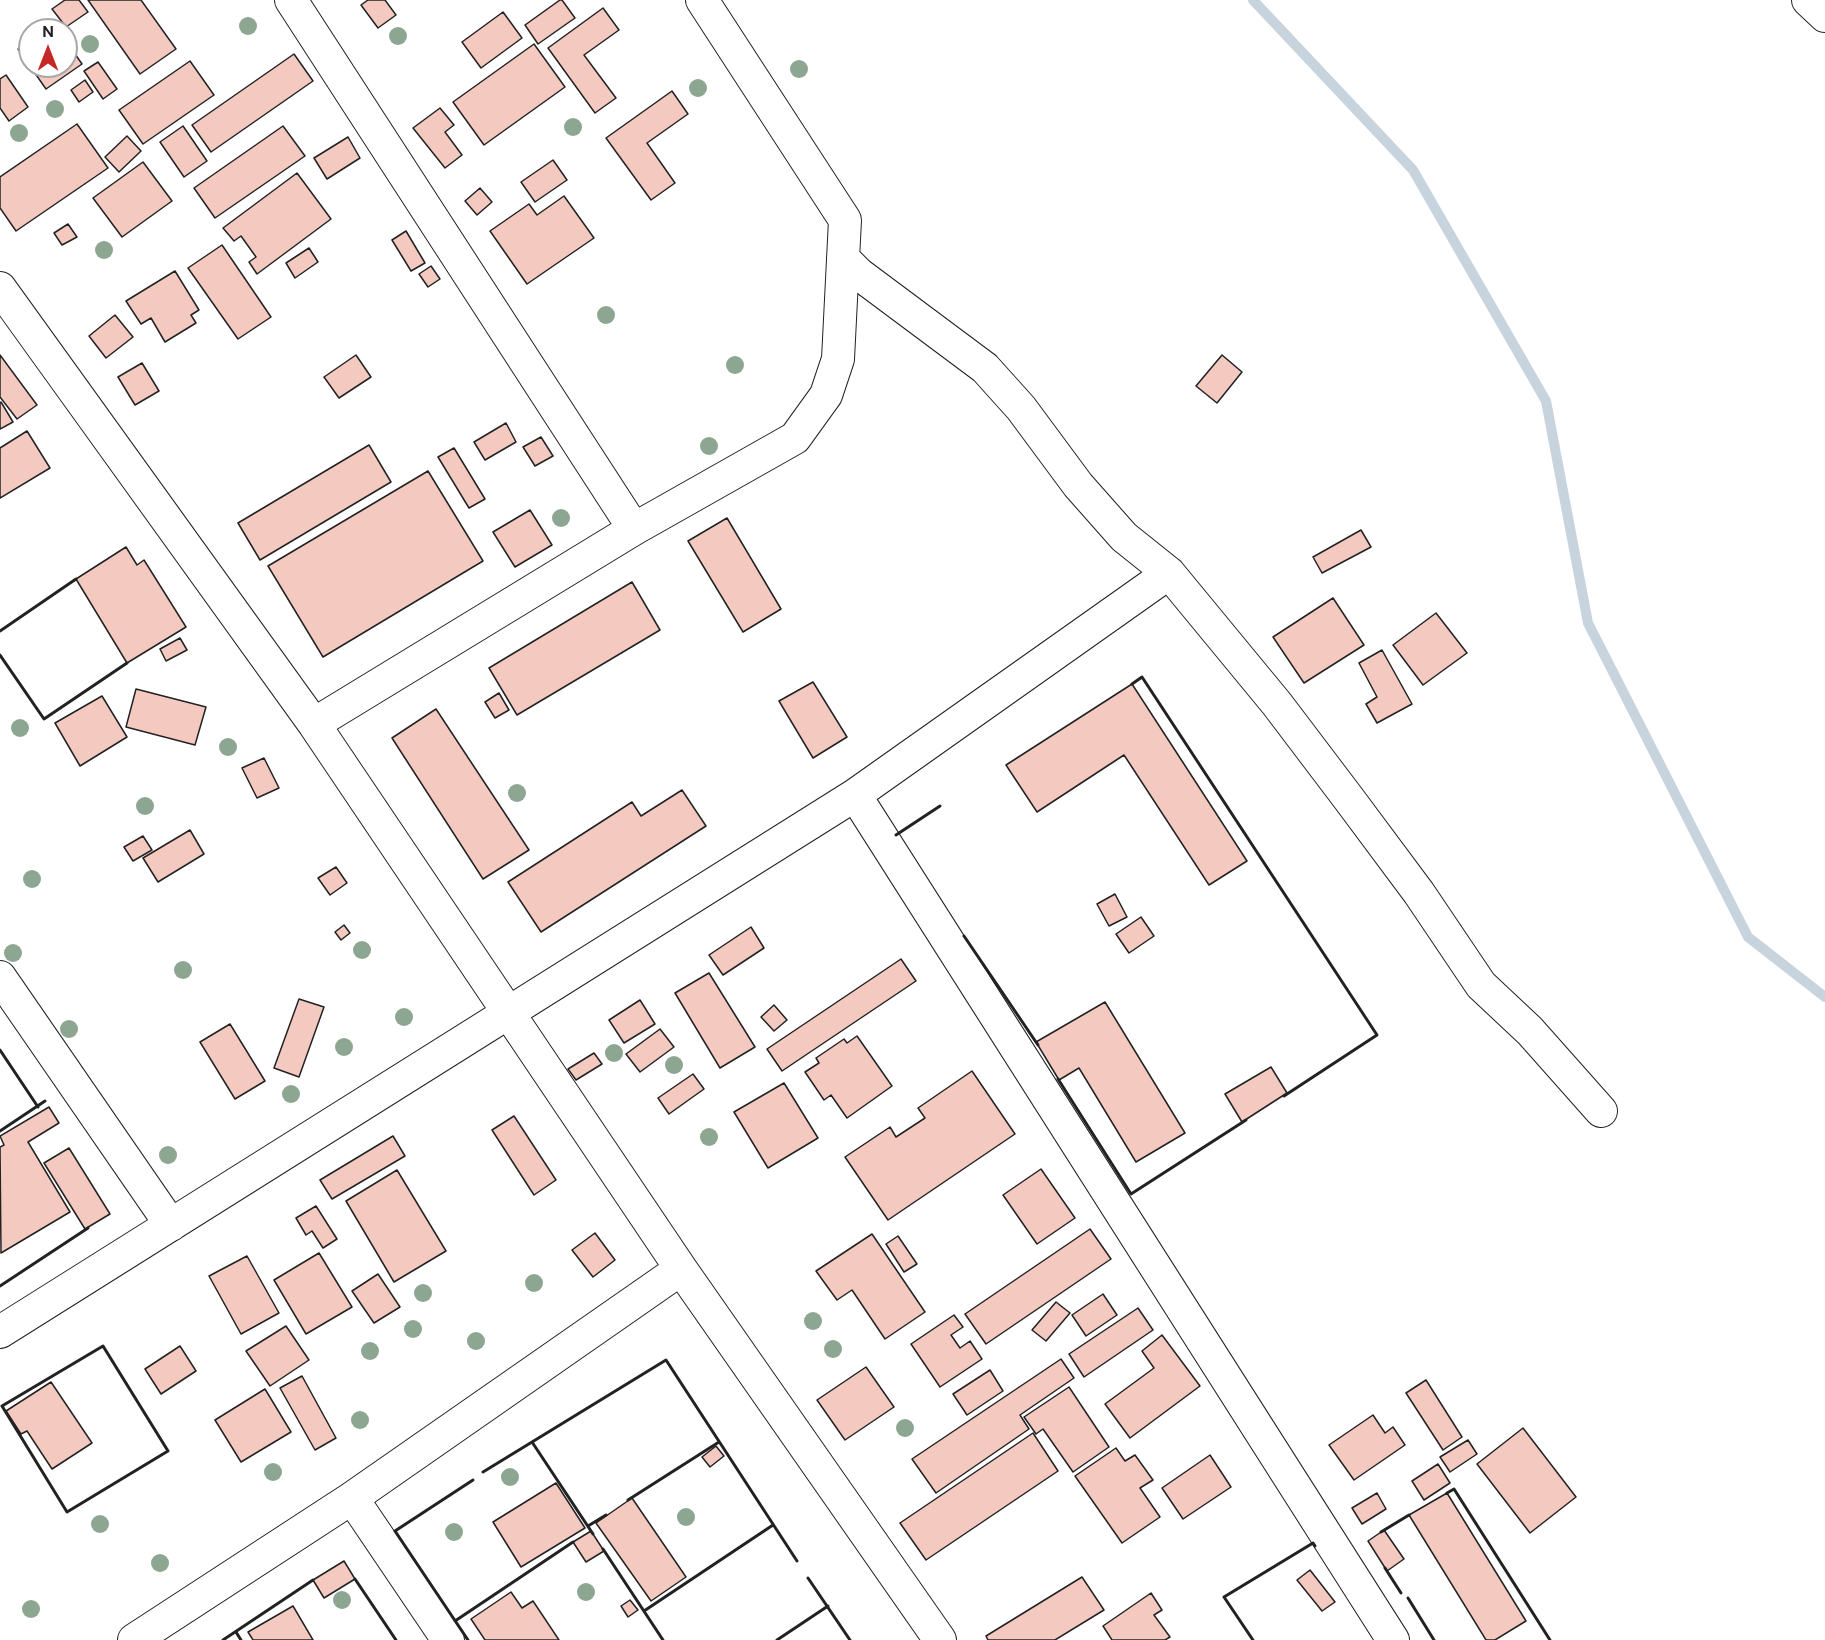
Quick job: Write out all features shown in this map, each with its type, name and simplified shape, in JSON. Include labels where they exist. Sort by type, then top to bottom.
[{"type":"street","points":[[291,0],[634,529]]},
{"type":"street","points":[[314,724],[634,529],[795,438],[826,395],[838,359],[845,220],[702,0]]},
{"type":"street","points":[[1808,0],[1825,16]]},
{"type":"street","points":[[843,258],[859,274],[985,368],[1021,408],[1078,485],[1124,537],[1169,573],[1277,704],[1349,799],[1419,893],[1481,985],[1530,1031],[1601,1111]]},
{"type":"street","points":[[0,288],[314,724],[510,1011],[681,1269],[940,1640]]},
{"type":"street","points":[[0,1332],[855,795],[1169,573]]},
{"type":"street","points":[[855,795],[1393,1640]]},
{"type":"street","points":[[0,977],[171,1225]]},
{"type":"street","points":[[134,1640],[352,1498],[681,1269]]},
{"type":"street","points":[[352,1498],[448,1640]]},
{"type":"building","points":[[65,0],[79,0],[88,12],[78,19],[59,18],[52,9]]},
{"type":"building","points":[[88,0],[141,0],[176,49],[140,74]]},
{"type":"building","points":[[368,0],[385,0],[396,15],[378,28],[361,5]]},
{"type":"building","points":[[560,0],[575,18],[538,44],[525,25]]},
{"type":"building","points":[[603,8],[619,30],[584,55],[616,98],[595,113],[548,48]]},
{"type":"building","points":[[503,12],[522,38],[481,68],[462,42]]},
{"type":"building","points":[[534,44],[565,87],[484,145],[453,102]]},
{"type":"building","points":[[294,54],[313,81],[211,152],[192,125]]},
{"type":"building","points":[[190,61],[214,95],[143,144],[119,110]]},
{"type":"building","points":[[98,62],[117,89],[103,99],[84,71]]},
{"type":"building","points":[[6,75],[28,107],[9,121],[0,108],[0,79]]},
{"type":"building","points":[[38,78],[62,78],[46,89]]},
{"type":"building","points":[[85,80],[93,92],[79,102],[71,90]]},
{"type":"building","points":[[672,91],[688,114],[647,143],[675,183],[651,200],[606,138]]},
{"type":"building","points":[[440,108],[454,125],[445,132],[462,155],[445,168],[413,128]]},
{"type":"building","points":[[77,124],[108,168],[16,231],[0,208],[0,177]]},
{"type":"building","points":[[183,126],[207,161],[184,177],[160,142]]},
{"type":"building","points":[[283,126],[305,156],[215,218],[194,188]]},
{"type":"building","points":[[127,136],[141,151],[119,172],[105,157]]},
{"type":"building","points":[[348,137],[360,158],[327,179],[314,158]]},
{"type":"building","points":[[553,160],[567,180],[535,202],[521,182]]},
{"type":"building","points":[[143,162],[172,201],[122,237],[93,198]]},
{"type":"building","points":[[297,173],[331,219],[257,274],[249,262],[256,257],[241,236],[234,241],[223,228]]},
{"type":"building","points":[[480,188],[492,202],[477,215],[465,201]]},
{"type":"building","points":[[564,196],[594,238],[527,284],[490,231],[529,204],[537,215]]},
{"type":"building","points":[[68,224],[77,237],[62,245],[54,233]]},
{"type":"building","points":[[406,231],[425,263],[411,271],[392,240]]},
{"type":"building","points":[[222,245],[271,317],[238,339],[188,268]]},
{"type":"building","points":[[309,248],[318,262],[295,278],[286,263]]},
{"type":"building","points":[[431,266],[440,279],[428,287],[419,274]]},
{"type":"building","points":[[175,271],[199,310],[191,315],[196,323],[165,342],[151,318],[141,324],[126,301]]},
{"type":"building","points":[[115,315],[133,337],[106,358],[89,336]]},
{"type":"building","points":[[0,355],[37,405],[17,419],[0,397]]},
{"type":"building","points":[[356,355],[371,377],[339,398],[324,377]]},
{"type":"building","points":[[1222,355],[1242,372],[1217,403],[1196,386]]},
{"type":"building","points":[[142,363],[159,391],[135,405],[118,377]]},
{"type":"building","points":[[0,403],[13,422],[0,429]]},
{"type":"building","points":[[506,423],[516,442],[485,460],[474,442]]},
{"type":"building","points":[[27,431],[50,468],[0,498],[0,448]]},
{"type":"building","points":[[541,437],[553,456],[535,466],[523,447]]},
{"type":"building","points":[[369,445],[391,482],[260,560],[238,523]]},
{"type":"building","points":[[454,448],[485,499],[469,508],[438,457]]},
{"type":"building","points":[[428,471],[483,561],[323,657],[268,566]]},
{"type":"building","points":[[530,510],[552,545],[515,567],[493,532]]},
{"type":"building","points":[[727,518],[781,609],[743,632],[688,541]]},
{"type":"building","points":[[1361,530],[1371,547],[1322,573],[1313,557]]},
{"type":"building","points":[[126,547],[137,565],[144,560],[186,627],[127,663],[76,579]]},
{"type":"building","points":[[632,582],[660,630],[517,715],[489,668]]},
{"type":"building","points":[[1333,598],[1364,645],[1304,683],[1273,637]]},
{"type":"building","points":[[1436,613],[1467,653],[1423,685],[1393,645]]},
{"type":"building","points":[[180,638],[187,650],[166,661],[160,649]]},
{"type":"building","points":[[1382,650],[1412,704],[1377,723],[1366,704],[1377,697],[1359,663]]},
{"type":"building","points":[[813,682],[847,737],[813,758],[779,701]]},
{"type":"building","points":[[1132,684],[1247,861],[1209,885],[1124,755],[1037,812],[1006,765]]},
{"type":"building","points":[[136,689],[206,707],[195,745],[126,727]]},
{"type":"building","points":[[499,693],[509,710],[495,718],[485,702]]},
{"type":"building","points":[[102,696],[127,737],[80,766],[55,723]]},
{"type":"building","points":[[436,709],[529,850],[483,879],[392,738]]},
{"type":"building","points":[[264,758],[279,788],[257,798],[242,768]]},
{"type":"building","points":[[682,790],[706,826],[541,932],[508,882],[632,802],[641,816]]},
{"type":"building","points":[[190,830],[204,854],[158,882],[143,858]]},
{"type":"building","points":[[143,836],[152,850],[133,861],[124,847]]},
{"type":"building","points":[[336,867],[347,883],[330,895],[318,878]]},
{"type":"building","points":[[1115,894],[1127,917],[1109,926],[1097,904]]},
{"type":"building","points":[[1141,917],[1154,936],[1129,953],[1116,934]]},
{"type":"building","points":[[344,925],[350,933],[341,940],[335,932]]},
{"type":"building","points":[[751,927],[764,948],[723,975],[709,955]]},
{"type":"building","points":[[901,959],[916,981],[782,1071],[767,1049]]},
{"type":"building","points":[[709,973],[755,1047],[720,1068],[675,993]]},
{"type":"building","points":[[299,999],[324,1007],[299,1077],[274,1068]]},
{"type":"building","points":[[640,1000],[655,1024],[624,1043],[609,1020]]},
{"type":"building","points":[[1105,1002],[1185,1133],[1136,1162],[1079,1068],[1059,1080],[1036,1042]]},
{"type":"building","points":[[774,1005],[787,1020],[774,1031],[761,1017]]},
{"type":"building","points":[[230,1024],[265,1081],[235,1099],[200,1042]]},
{"type":"building","points":[[660,1029],[674,1047],[640,1072],[626,1054]]},
{"type":"building","points":[[857,1036],[892,1086],[847,1118],[831,1095],[824,1100],[805,1072],[819,1063],[816,1058],[844,1039],[847,1043]]},
{"type":"building","points":[[594,1053],[602,1064],[576,1080],[568,1069]]},
{"type":"building","points":[[1271,1067],[1287,1093],[1242,1122],[1225,1094]]},
{"type":"building","points":[[972,1071],[1015,1134],[888,1220],[845,1157],[890,1127],[896,1137],[925,1118],[918,1108]]},
{"type":"building","points":[[693,1074],[704,1089],[669,1114],[658,1098]]},
{"type":"building","points":[[784,1083],[818,1138],[768,1168],[734,1112]]},
{"type":"building","points":[[49,1107],[59,1123],[28,1142],[70,1212],[1,1253],[0,1147],[4,1145],[0,1136]]},
{"type":"building","points":[[514,1116],[556,1180],[534,1195],[492,1130]]},
{"type":"building","points":[[393,1136],[405,1156],[332,1199],[320,1180]]},
{"type":"building","points":[[69,1148],[110,1214],[85,1229],[44,1163]]},
{"type":"building","points":[[1041,1169],[1075,1218],[1037,1244],[1003,1195]]},
{"type":"building","points":[[397,1170],[446,1251],[394,1282],[346,1201]]},
{"type":"building","points":[[316,1206],[337,1239],[323,1248],[312,1231],[306,1235],[296,1218]]},
{"type":"building","points":[[1090,1229],[1111,1259],[986,1344],[965,1314]]},
{"type":"building","points":[[595,1233],[615,1260],[593,1277],[572,1250]]},
{"type":"building","points":[[872,1234],[925,1312],[885,1339],[852,1290],[837,1300],[816,1271]]},
{"type":"building","points":[[898,1236],[917,1264],[904,1272],[886,1244]]},
{"type":"building","points":[[319,1253],[352,1307],[306,1334],[274,1280]]},
{"type":"building","points":[[247,1256],[279,1313],[241,1334],[209,1276]]},
{"type":"building","points":[[378,1274],[400,1307],[374,1323],[352,1291]]},
{"type":"building","points":[[1103,1294],[1117,1315],[1086,1336],[1072,1315]]},
{"type":"building","points":[[1056,1302],[1070,1313],[1046,1341],[1032,1330]]},
{"type":"building","points":[[1138,1308],[1153,1330],[1084,1377],[1069,1354]]},
{"type":"building","points":[[954,1315],[963,1327],[951,1335],[960,1348],[970,1341],[982,1359],[940,1387],[911,1344]]},
{"type":"building","points":[[286,1326],[309,1360],[270,1386],[246,1351]]},
{"type":"building","points":[[1162,1335],[1200,1386],[1130,1438],[1105,1404],[1154,1368],[1142,1351]]},
{"type":"building","points":[[180,1346],[196,1371],[161,1394],[145,1369]]},
{"type":"building","points":[[1061,1359],[1074,1378],[1020,1415],[1029,1429],[936,1493],[912,1459]]},
{"type":"building","points":[[866,1367],[894,1407],[845,1440],[817,1400]]},
{"type":"building","points":[[990,1370],[1003,1391],[967,1415],[953,1394]]},
{"type":"building","points":[[302,1376],[336,1438],[315,1450],[280,1388]]},
{"type":"building","points":[[1426,1380],[1462,1437],[1443,1450],[1406,1393]]},
{"type":"building","points":[[51,1382],[92,1443],[52,1469],[27,1431],[21,1434],[6,1411]]},
{"type":"building","points":[[1069,1387],[1109,1447],[1073,1472],[1043,1429],[1036,1434],[1024,1417]]},
{"type":"building","points":[[265,1389],[291,1432],[241,1462],[215,1420]]},
{"type":"building","points":[[1373,1415],[1385,1433],[1393,1427],[1405,1445],[1354,1480],[1329,1445]]},
{"type":"building","points":[[1523,1428],[1576,1497],[1530,1533],[1477,1464]]},
{"type":"building","points":[[1033,1433],[1058,1471],[926,1560],[900,1523]]},
{"type":"building","points":[[1468,1440],[1477,1454],[1450,1472],[1440,1457]]},
{"type":"building","points":[[716,1446],[724,1456],[710,1467],[702,1457]]},
{"type":"building","points":[[1116,1448],[1125,1461],[1135,1455],[1153,1480],[1140,1488],[1160,1517],[1122,1543],[1075,1476]]},
{"type":"building","points":[[1210,1455],[1231,1487],[1183,1519],[1162,1488]]},
{"type":"building","points":[[1438,1464],[1450,1483],[1424,1500],[1412,1481]]},
{"type":"building","points":[[556,1483],[585,1528],[521,1567],[493,1522]]},
{"type":"building","points":[[1377,1493],[1386,1509],[1362,1524],[1352,1508]]},
{"type":"building","points":[[1447,1493],[1526,1621],[1495,1640],[1486,1640],[1409,1515]]},
{"type":"building","points":[[632,1498],[686,1577],[651,1601],[596,1523]]},
{"type":"building","points":[[1384,1530],[1404,1559],[1387,1571],[1368,1541]]},
{"type":"building","points":[[591,1531],[604,1551],[586,1562],[573,1542]]},
{"type":"building","points":[[344,1561],[355,1579],[324,1598],[313,1580]]},
{"type":"building","points":[[1310,1570],[1335,1602],[1322,1611],[1297,1580]]},
{"type":"building","points":[[1082,1577],[1104,1610],[1055,1640],[988,1640],[986,1636]]},
{"type":"building","points":[[511,1592],[522,1608],[533,1601],[559,1640],[485,1640],[471,1619]]},
{"type":"building","points":[[1151,1593],[1162,1610],[1154,1615],[1170,1637],[1165,1640],[1112,1640],[1103,1626]]},
{"type":"building","points":[[630,1600],[638,1610],[628,1617],[621,1606]]},
{"type":"building","points":[[293,1606],[313,1640],[253,1640],[248,1632]]},
{"type":"waterway","points":[[1253,0],[1413,170],[1546,401],[1588,623],[1748,937],[1825,997]]},
{"type":"wall","points":[[0,631],[76,579]]},
{"type":"wall","points":[[0,655],[44,719],[127,663]]},
{"type":"wall","points":[[1132,684],[1142,677],[1377,1035],[1284,1096]]},
{"type":"wall","points":[[896,835],[940,806]]},
{"type":"wall","points":[[964,936],[1038,1045]]},
{"type":"wall","points":[[0,1050],[38,1107]]},
{"type":"wall","points":[[1058,1079],[1131,1194],[1246,1120]]},
{"type":"wall","points":[[0,1131],[45,1101]]},
{"type":"wall","points":[[0,1286],[88,1228]]},
{"type":"wall","points":[[103,1346],[168,1451],[67,1512],[2,1406],[103,1346]]},
{"type":"wall","points":[[483,1472],[666,1360],[797,1561]]},
{"type":"wall","points":[[532,1442],[593,1534]]},
{"type":"wall","points":[[628,1500],[719,1442]]},
{"type":"wall","points":[[468,1640],[395,1531],[473,1480]]},
{"type":"wall","points":[[1447,1493],[1454,1489],[1550,1640]]},
{"type":"wall","points":[[588,1526],[606,1515]]},
{"type":"wall","points":[[1381,1532],[1409,1515]]},
{"type":"wall","points":[[644,1611],[773,1525]]},
{"type":"wall","points":[[455,1621],[573,1542]]},
{"type":"wall","points":[[1253,1640],[1224,1597],[1313,1543],[1315,1546]]},
{"type":"wall","points":[[603,1549],[663,1640]]},
{"type":"wall","points":[[1385,1568],[1401,1593]]},
{"type":"wall","points":[[808,1578],[850,1640]]},
{"type":"wall","points":[[355,1579],[396,1640]]},
{"type":"wall","points":[[223,1640],[313,1580]]},
{"type":"wall","points":[[1408,1598],[1434,1640]]},
{"type":"wall","points":[[777,1640],[828,1606]]},
{"type":"wall","points":[[236,1632],[241,1640]]}]
